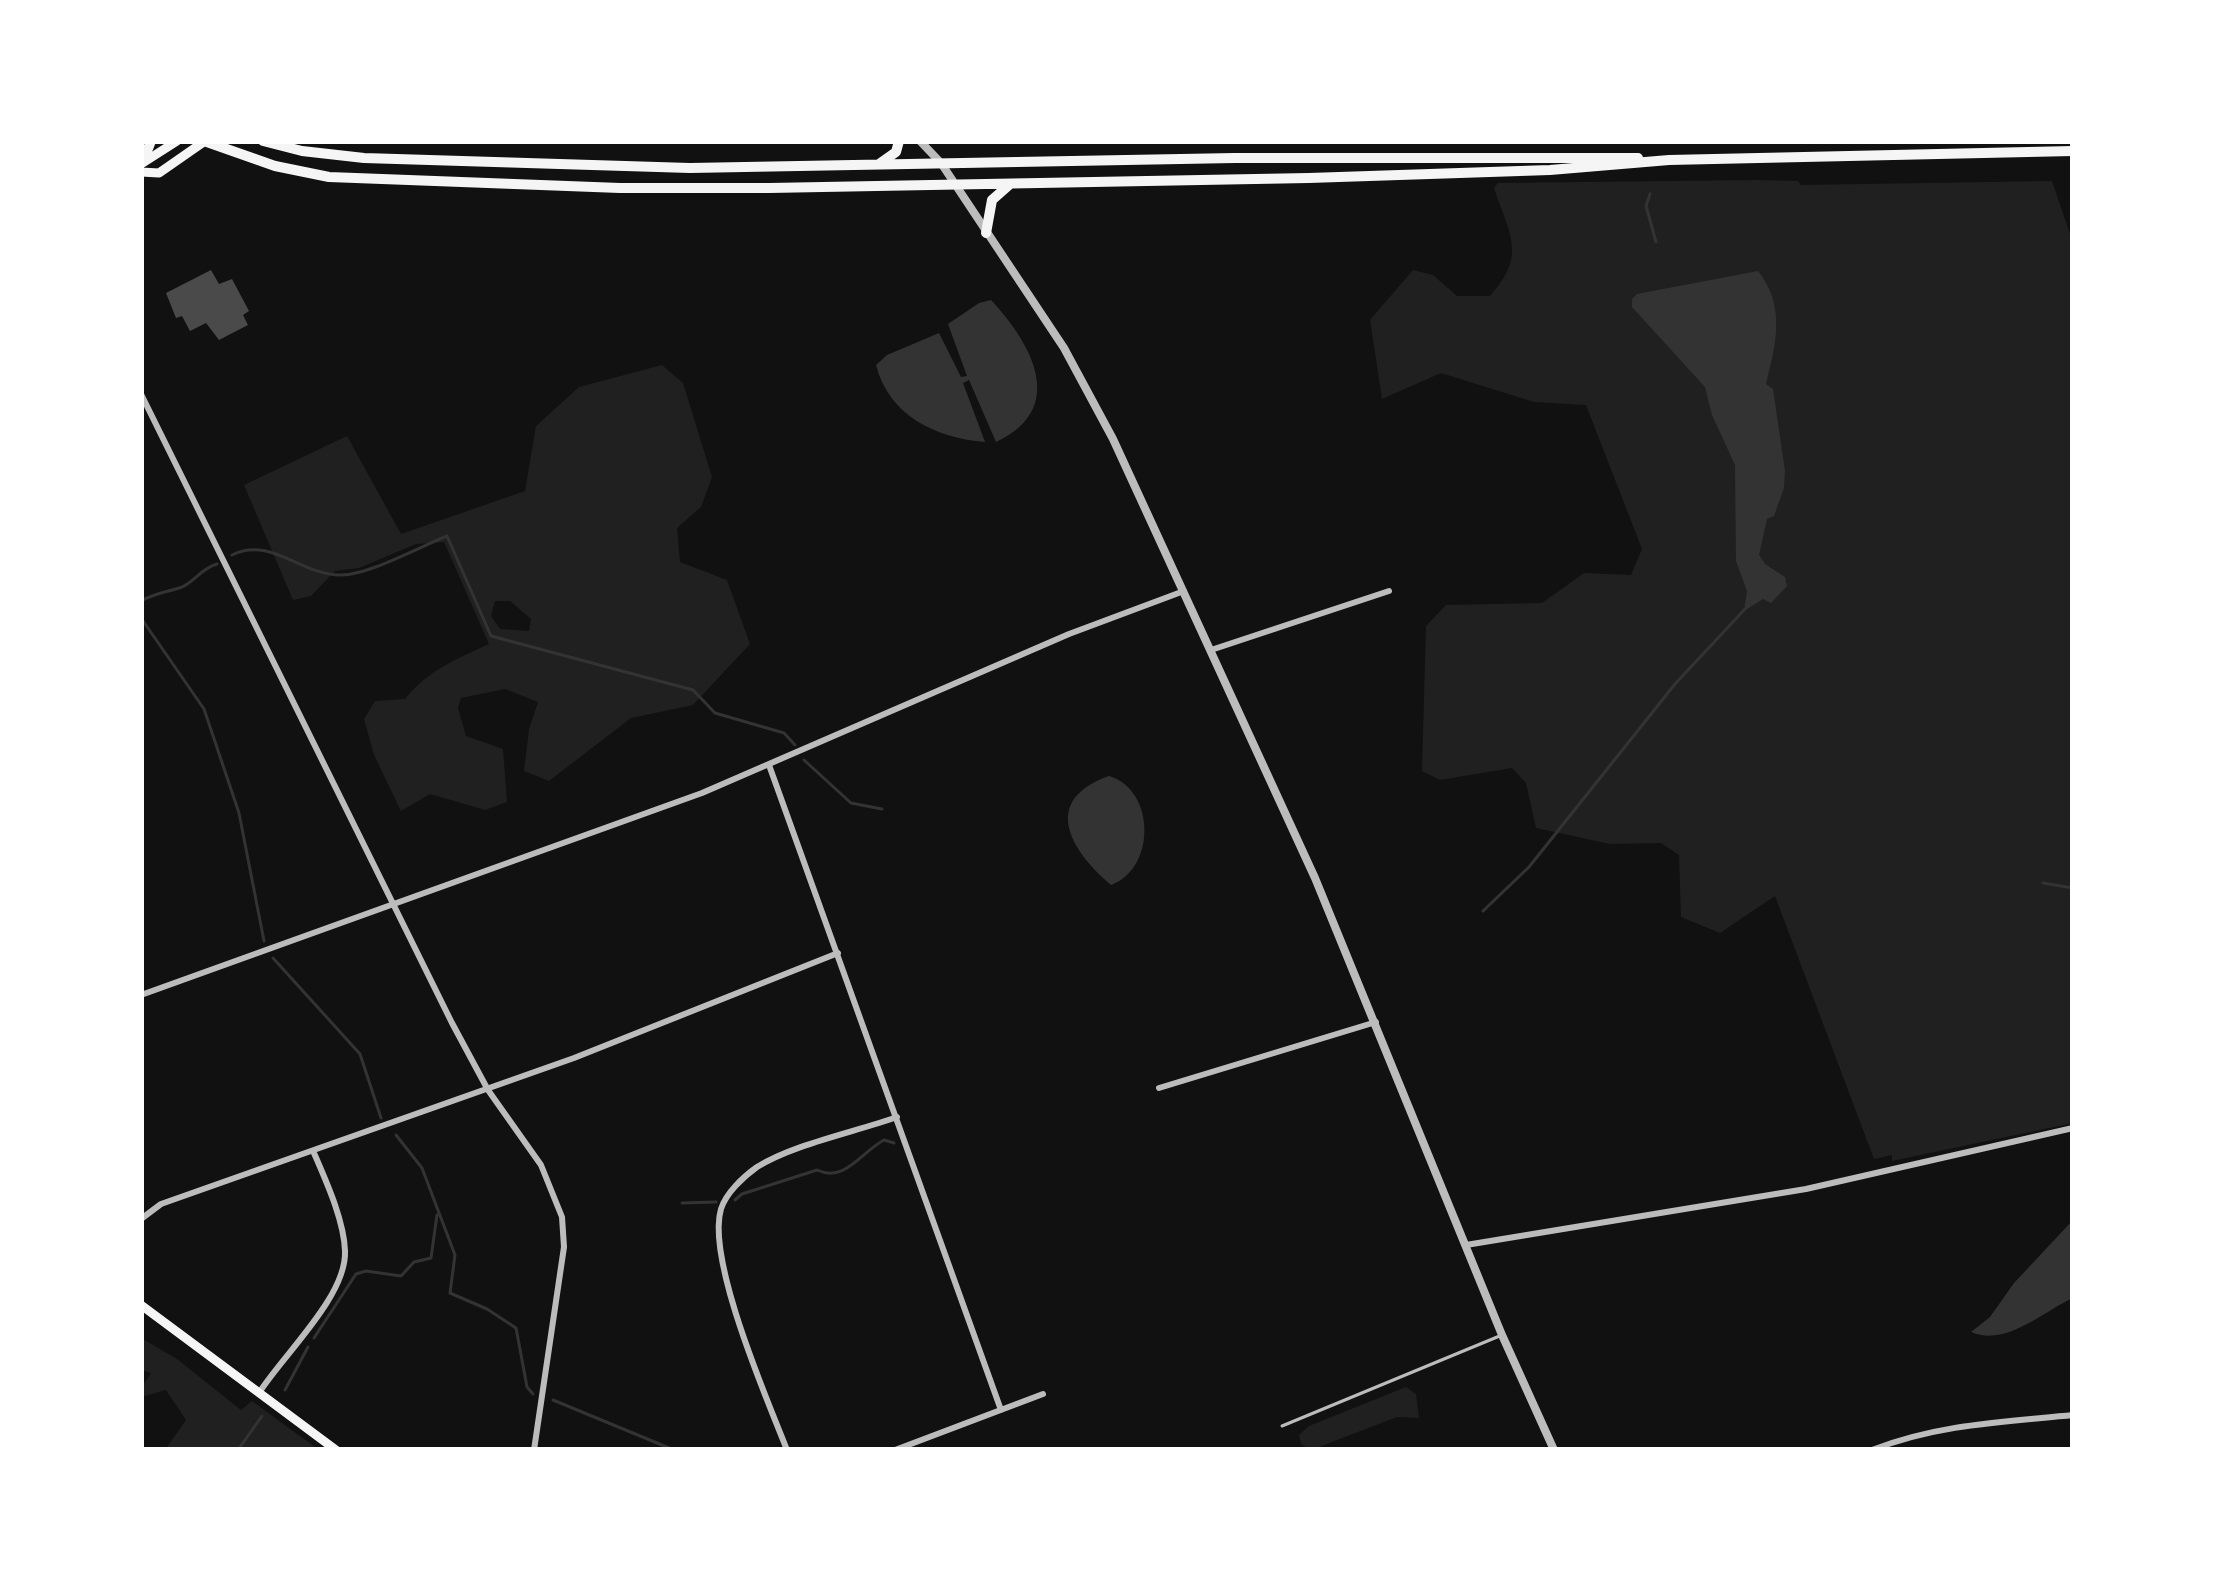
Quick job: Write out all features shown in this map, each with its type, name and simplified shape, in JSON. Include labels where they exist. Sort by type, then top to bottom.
[{"type":"highway","points":[[142,165],[151,141]]},
{"type":"highway","points":[[205,141],[301,172],[418,182],[708,189],[1318,178],[1550,170],[1669,160],[2073,152]]},
{"type":"highway","points":[[263,141],[329,155],[401,160],[690,167],[1669,160]]},
{"type":"highway","points":[[876,165],[891,156],[899,141]]},
{"type":"highway","points":[[986,233],[992,200],[1012,183]]},
{"type":"main road","points":[[142,165],[177,141]]},
{"type":"main road","points":[[142,165],[159,173],[205,141]]},
{"type":"main road","points":[[141,1305],[337,1450]]},
{"type":"street","points":[[920,141],[941,163],[1079,374],[1184,591],[1376,1022],[1502,1335],[1554,1450]]},
{"type":"street","points":[[141,394],[488,1090],[541,1166],[565,1232],[534,1450]]},
{"type":"street","points":[[141,995],[394,907],[769,765],[1070,634],[1184,591]]},
{"type":"street","points":[[1211,650],[1389,591]]},
{"type":"street","points":[[769,765],[1001,1410]]},
{"type":"street","points":[[141,1219],[161,1204],[488,1090],[838,953]]},
{"type":"street","points":[[1159,1088],[1376,1022]]},
{"type":"street","points":[[787,1450],[732,1297],[721,1245],[722,1208],[748,1174],[775,1158],[898,1118]]},
{"type":"street","points":[[1466,1245],[1806,1189],[2073,1128]]},
{"type":"street","points":[[259,1394],[335,1289],[344,1263],[343,1235],[314,1153]]},
{"type":"street","points":[[895,1450],[1043,1394]]},
{"type":"street","points":[[1872,1450],[1937,1429],[2073,1415]]},
{"type":"lane","points":[[1282,1426],[1502,1335]]},
{"type":"shaded area","points":[[1798,181],[1801,185],[2052,181],[2073,243],[2073,1123],[1892,1161],[1892,1155],[1874,1159],[1775,896],[1720,933],[1681,917],[1679,855],[1661,843],[1610,844],[1536,828],[1526,783],[1512,768],[1440,780],[1422,771],[1426,626],[1446,605],[1542,603],[1584,573],[1631,575],[1642,549],[1586,405],[1534,402],[1441,373],[1382,399],[1370,320],[1413,270],[1433,275],[1457,296],[1490,296],[1512,256],[1510,232],[1494,188],[1498,183]]},
{"type":"shaded area","points":[[1758,271],[1775,312],[1766,384],[1773,389],[1785,471],[1784,488],[1774,516],[1767,519],[1759,555],[1785,577],[1787,586],[1771,603],[1763,599],[1744,611],[1747,591],[1736,561],[1735,465],[1705,387],[1632,307],[1632,299],[1637,294]]},
{"type":"shaded area","points":[[991,300],[1029,355],[1037,393],[1032,412],[996,442],[969,380],[963,383],[985,442],[949,435],[917,421],[892,398],[876,365],[887,355],[939,333],[961,377],[967,376],[948,324]]},
{"type":"shaded area","points":[[662,365],[683,383],[712,477],[701,507],[677,528],[680,562],[727,580],[750,644],[693,705],[631,718],[549,781],[524,771],[538,702],[505,689],[461,698],[458,708],[466,736],[503,749],[507,802],[485,810],[430,794],[401,811],[374,755],[364,719],[375,701],[405,699],[433,673],[489,644],[444,542],[416,544],[359,568],[335,571],[311,596],[293,600],[244,485],[347,436],[401,534],[525,491],[536,426],[579,387]],"holes":[[[495,601],[510,601],[531,619],[529,631],[500,629],[491,616]]]},
{"type":"shaded area","points":[[1109,776],[1135,797],[1145,830],[1136,863],[1111,885],[1083,856],[1069,826],[1075,798]]},
{"type":"shaded area","points":[[2073,1220],[2073,1298],[2010,1332],[1971,1332],[1990,1317],[2014,1283]]},
{"type":"shaded area","points":[[141,1338],[177,1359],[241,1410],[252,1401],[319,1450],[171,1450],[167,1447],[186,1420],[166,1390],[141,1397],[151,1373],[141,1370]]},
{"type":"shaded area","points":[[1406,1387],[1416,1394],[1419,1418],[1397,1417],[1311,1450],[1301,1444],[1299,1435],[1309,1426]]},
{"type":"building","points":[[211,270],[219,284],[232,279],[249,311],[243,315],[248,325],[219,340],[206,323],[190,331],[182,316],[176,318],[166,293]]},
{"type":"waterway","points":[[1650,194],[1646,206],[1656,242]]},
{"type":"waterway","points":[[232,555],[260,550],[340,575],[378,566],[447,536],[491,636],[693,690],[715,713],[784,733],[795,745]]},
{"type":"waterway","points":[[141,601],[182,587],[217,564]]},
{"type":"waterway","points":[[1483,911],[1529,867],[1675,684],[1745,609]]},
{"type":"waterway","points":[[141,618],[204,709],[239,813],[264,941]]},
{"type":"waterway","points":[[804,760],[851,803],[882,809]]},
{"type":"waterway","points":[[2043,883],[2073,888]]},
{"type":"waterway","points":[[273,958],[360,1054],[381,1118]]},
{"type":"waterway","points":[[396,1135],[422,1168],[455,1255],[450,1293],[516,1328],[527,1387],[533,1394]]},
{"type":"waterway","points":[[735,1200],[817,1170],[836,1173],[884,1140],[894,1143]]},
{"type":"waterway","points":[[682,1203],[716,1202]]},
{"type":"waterway","points":[[314,1338],[356,1274],[401,1276],[414,1262],[431,1258],[437,1215]]},
{"type":"waterway","points":[[285,1390],[308,1347]]},
{"type":"waterway","points":[[553,1400],[674,1450]]},
{"type":"waterway","points":[[238,1450],[262,1416]]}]
